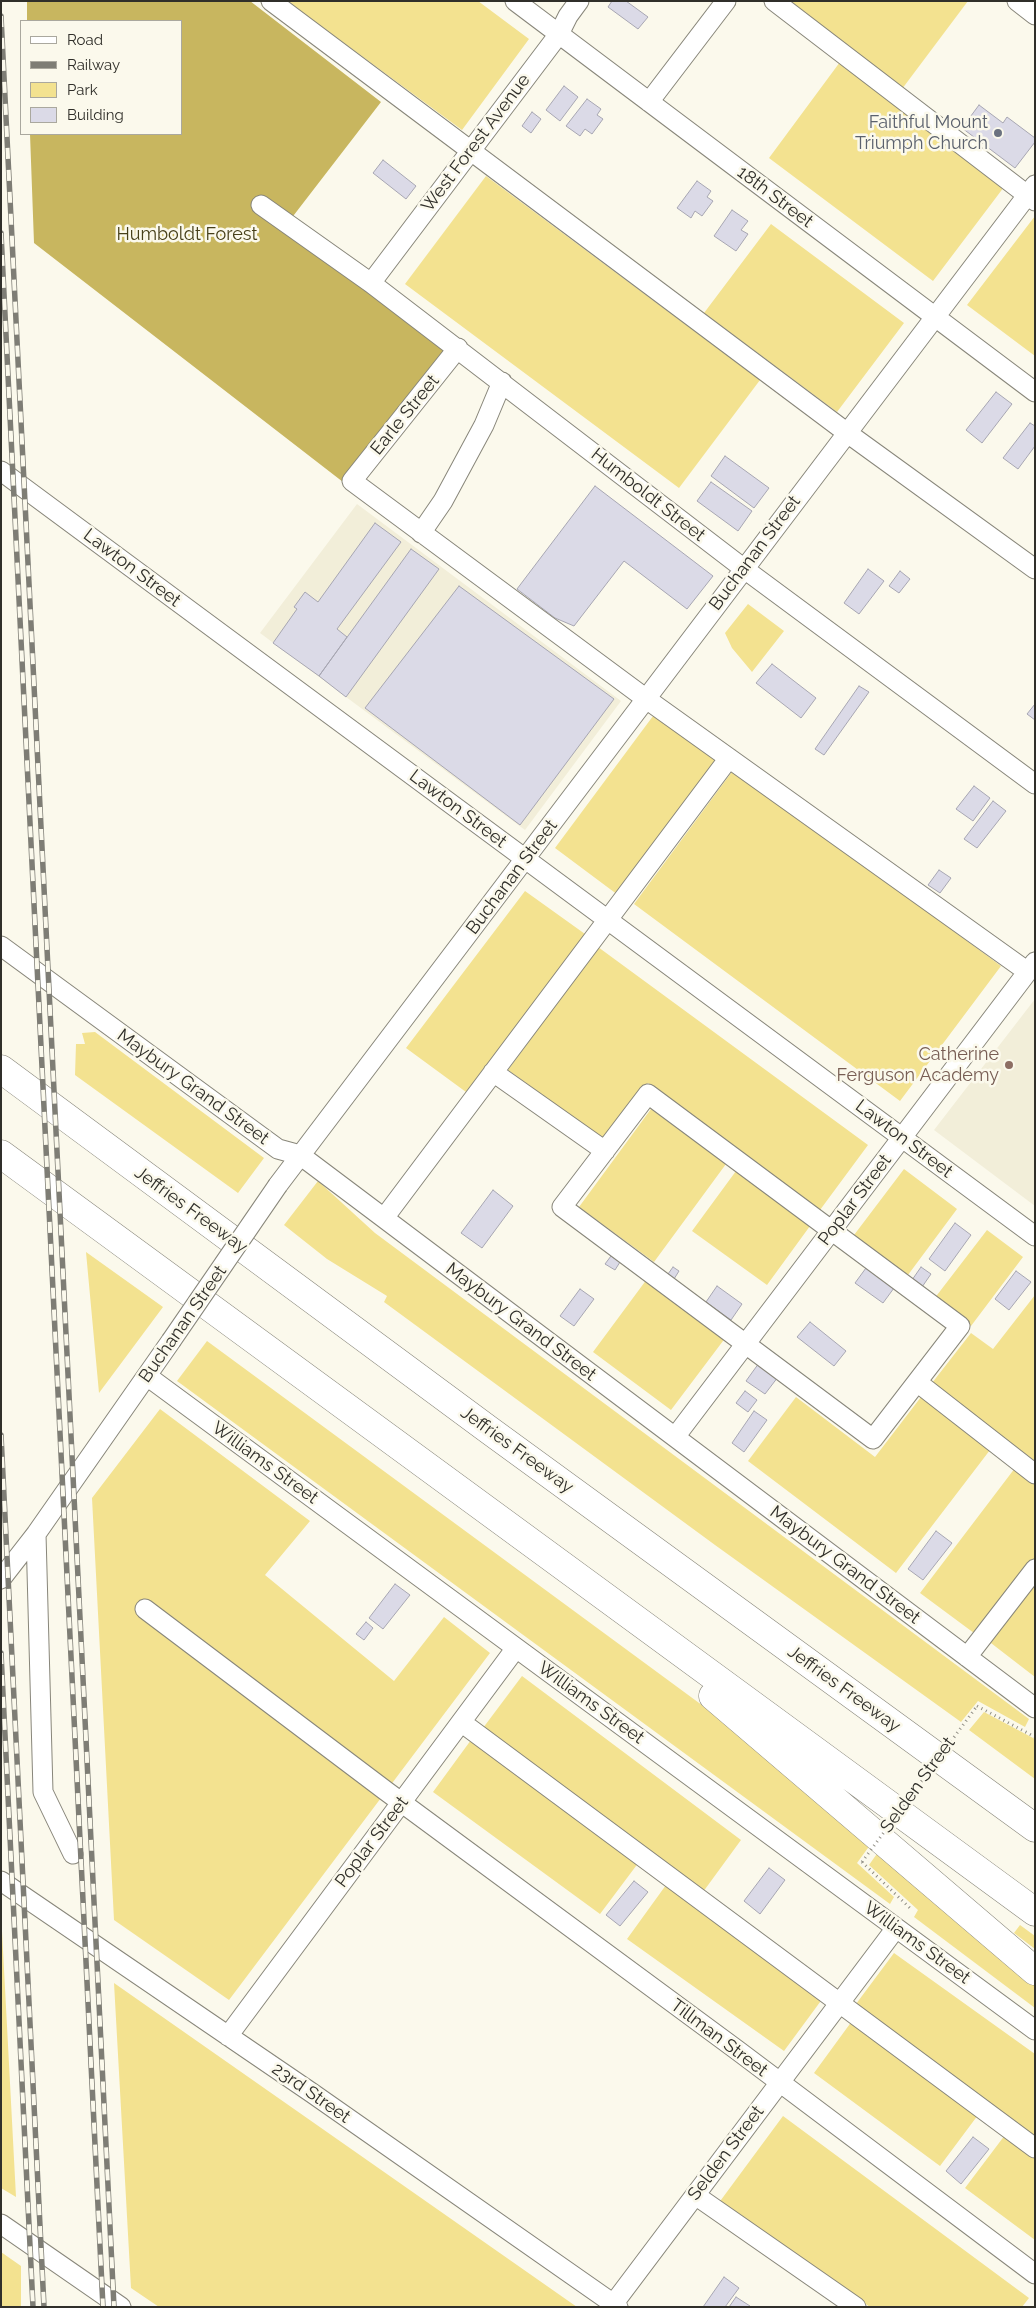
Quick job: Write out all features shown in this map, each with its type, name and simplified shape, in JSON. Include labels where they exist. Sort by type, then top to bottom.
[{"type":"highway","name":"Jeffries Freeway","points":[[1,1069],[457,1406],[1030,1824]]},
{"type":"highway","points":[[1,1154],[1035,1912]]},
{"type":"highway","points":[[538,1548],[1035,1971]]},
{"type":"street","points":[[271,1],[846,432],[1035,569]]},
{"type":"street","name":"18th Street","points":[[515,1],[1035,392]]},
{"type":"street","name":"West Forest Avenue","points":[[371,283],[559,34],[568,16],[579,1]]},
{"type":"street","points":[[649,102],[726,1]]},
{"type":"street","points":[[774,1],[1032,193]]},
{"type":"street","points":[[1017,1],[1035,15]]},
{"type":"street","name":"Buchanan Street","points":[[1,1579],[36,1534],[300,1155],[526,860],[645,698],[934,316],[1032,193]]},
{"type":"street","name":"Humboldt Street","points":[[261,205],[458,348],[743,568],[1035,784]]},
{"type":"street","name":"Earle Street","points":[[421,533],[352,482],[458,348]]},
{"type":"street","points":[[502,382],[484,425],[448,493],[421,533],[729,758],[1031,967]]},
{"type":"street","name":"Lawton Street","points":[[1,471],[1035,1236]]},
{"type":"street","points":[[384,1218],[729,758]]},
{"type":"street","name":"Maybury Grand Street","points":[[1,946],[278,1149],[300,1155],[1035,1708]]},
{"type":"street","name":"Poplar Street","points":[[675,1438],[1031,967]]},
{"type":"street","points":[[493,1072],[605,1151]]},
{"type":"street","points":[[648,1094],[960,1326],[873,1439],[747,1343],[562,1207],[605,1151],[648,1094]]},
{"type":"street","name":"Williams Street","points":[[147,1376],[1035,2030]]},
{"type":"street","points":[[917,1382],[1035,1474]]},
{"type":"street","points":[[36,1534],[43,1792],[73,1854]]},
{"type":"street","points":[[967,1657],[1035,1569]]},
{"type":"street","name":"Tillman Street","points":[[145,1609],[402,1803],[1035,2274]]},
{"type":"street","name":"Poplar Street","points":[[228,2036],[516,1648]]},
{"type":"street","points":[[461,1722],[838,2004],[1035,2148]]},
{"type":"street","name":"23rd Street","points":[[1,1881],[228,2036],[614,2306]]},
{"type":"street","name":"Selden Street","points":[[614,2306],[778,2082],[896,1928]]},
{"type":"street","points":[[694,2195],[856,2307]]},
{"type":"street","points":[[1,2224],[121,2307]]},
{"type":"path","name":"Selden Street","points":[[912,1910],[862,1862],[978,1706],[1035,1737]]},
{"type":"shaded area","points":[[357,504],[621,701],[525,830],[260,633]]},
{"type":"shaded area","name":"Catherine Ferguson Academy","points":[[1035,999],[1035,1206],[934,1130]]},
{"type":"green space","name":"Humboldt Forest","points":[[27,1],[250,1],[381,102],[287,224],[447,348],[343,482],[34,243],[30,135],[182,135],[182,20],[27,20]]},
{"type":"green space","points":[[287,1],[478,1],[529,39],[462,130]]},
{"type":"green space","points":[[785,1],[968,1],[902,89]]},
{"type":"green space","points":[[840,62],[1004,187],[933,281],[769,158]]},
{"type":"green space","points":[[486,176],[760,380],[679,488],[405,284]]},
{"type":"green space","points":[[1035,216],[1035,356],[967,305]]},
{"type":"green space","points":[[771,224],[904,323],[837,412],[704,313]]},
{"type":"green space","points":[[748,604],[784,631],[752,672],[732,648],[725,633]]},
{"type":"green space","points":[[656,712],[719,759],[618,895],[555,848]]},
{"type":"green space","points":[[734,769],[1001,966],[900,1101],[634,904]]},
{"type":"green space","points":[[525,891],[585,934],[466,1092],[406,1048]]},
{"type":"green space","points":[[598,947],[868,1145],[820,1210],[648,1083],[605,1140],[508,1070]]},
{"type":"green space","points":[[95,1032],[264,1158],[238,1193],[75,1075],[76,1044],[85,1044],[82,1033]]},
{"type":"green space","points":[[651,1109],[726,1164],[654,1262],[579,1207]]},
{"type":"green space","points":[[904,1169],[957,1209],[905,1279],[851,1239]]},
{"type":"green space","points":[[736,1171],[810,1226],[767,1285],[692,1231]]},
{"type":"green space","points":[[318,1181],[375,1233],[1029,1719],[1025,1727],[978,1701],[961,1722],[715,1545],[384,1302],[387,1296],[327,1259],[284,1225]]},
{"type":"green space","points":[[987,1230],[1023,1257],[971,1326],[934,1299]]},
{"type":"green space","points":[[86,1252],[163,1307],[99,1393]]},
{"type":"green space","points":[[647,1279],[726,1337],[671,1410],[593,1352]]},
{"type":"green space","points":[[1035,1295],[1035,1461],[932,1383],[971,1333],[993,1349]]},
{"type":"green space","points":[[207,1341],[729,1725],[873,1841],[857,1863],[894,1897],[890,1904],[177,1381]]},
{"type":"green space","points":[[796,1397],[875,1457],[921,1397],[990,1450],[896,1573],[748,1461]]},
{"type":"green space","points":[[160,1409],[310,1521],[265,1575],[394,1681],[444,1617],[490,1653],[229,2000],[114,1920],[92,1498]]},
{"type":"green space","points":[[1015,1468],[1035,1483],[1035,1561],[978,1636],[920,1593]]},
{"type":"green space","points":[[1035,1579],[1035,1677],[987,1640]]},
{"type":"green space","points":[[522,1676],[741,1840],[703,1892],[483,1728]]},
{"type":"green space","points":[[984,1712],[1035,1739],[1035,1779],[969,1730]]},
{"type":"green space","points":[[471,1740],[639,1862],[600,1914],[433,1792]]},
{"type":"green space","points":[[881,1848],[1035,1979],[1035,2008],[914,1917],[918,1910],[869,1865]]},
{"type":"green space","points":[[666,1885],[823,1998],[784,2051],[627,1939]]},
{"type":"green space","points":[[1,1912],[16,2197],[1,2188]]},
{"type":"green space","points":[[1020,1925],[1035,1936],[1035,1949],[1014,1933]]},
{"type":"green space","points":[[894,1953],[1035,2054],[1035,2140],[853,2008]]},
{"type":"green space","points":[[114,1983],[577,2307],[159,2307],[131,2288]]},
{"type":"green space","points":[[852,2021],[978,2115],[940,2166],[814,2073]]},
{"type":"green space","points":[[783,2116],[1029,2298],[1022,2307],[870,2307],[718,2204]]},
{"type":"green space","points":[[1005,2135],[1035,2156],[1035,2240],[965,2188]]},
{"type":"green space","points":[[1,2252],[21,2266],[21,2307],[1,2307]]},
{"type":"building","points":[[612,1],[626,1],[648,17],[638,29],[608,7]]},
{"type":"building","points":[[564,86],[578,97],[560,121],[546,110]]},
{"type":"building","points":[[587,99],[601,109],[597,115],[603,119],[592,134],[585,129],[580,136],[566,126]]},
{"type":"building","name":"Faithful Mount Triumph Church","points":[[979,105],[1003,123],[1007,117],[1035,138],[1035,142],[1015,168],[962,128]]},
{"type":"building","points":[[532,112],[541,119],[531,133],[522,126]]},
{"type":"building","points":[[383,160],[416,186],[406,199],[373,173]]},
{"type":"building","points":[[697,181],[711,191],[707,197],[713,201],[702,216],[695,211],[691,218],[677,208]]},
{"type":"building","points":[[732,210],[748,221],[741,230],[748,234],[736,251],[714,236]]},
{"type":"building","points":[[996,392],[1012,404],[982,443],[966,430]]},
{"type":"building","points":[[1030,423],[1035,426],[1035,446],[1018,469],[1003,458]]},
{"type":"building","points":[[725,456],[769,488],[754,508],[711,476]]},
{"type":"building","points":[[711,482],[752,511],[738,531],[697,501]]},
{"type":"building","points":[[595,486],[713,576],[687,609],[624,561],[574,626],[555,618],[517,589]]},
{"type":"building","points":[[375,523],[401,542],[337,629],[347,637],[319,676],[273,643],[297,609],[294,607],[305,592],[318,602]]},
{"type":"building","points":[[411,549],[439,569],[346,697],[319,676]]},
{"type":"building","points":[[868,569],[884,581],[859,614],[844,603]]},
{"type":"building","points":[[900,571],[910,579],[899,593],[889,586]]},
{"type":"building","points":[[459,586],[614,699],[520,825],[365,708]]},
{"type":"building","points":[[772,664],[816,698],[801,718],[756,683]]},
{"type":"building","points":[[859,686],[869,692],[824,755],[815,749]]},
{"type":"building","points":[[1035,704],[1035,720],[1027,714]]},
{"type":"building","points":[[974,786],[990,798],[973,821],[956,809]]},
{"type":"building","points":[[993,801],[1006,811],[977,848],[964,839]]},
{"type":"building","points":[[939,870],[951,878],[940,893],[928,885]]},
{"type":"building","points":[[493,1190],[513,1206],[482,1248],[461,1233]]},
{"type":"building","points":[[955,1223],[971,1235],[945,1271],[929,1259]]},
{"type":"building","points":[[611,1256],[620,1262],[615,1270],[605,1264]]},
{"type":"building","points":[[673,1267],[679,1271],[674,1279],[668,1274]]},
{"type":"building","points":[[921,1267],[931,1274],[922,1287],[912,1280]]},
{"type":"building","points":[[866,1268],[894,1288],[883,1303],[855,1283]]},
{"type":"building","points":[[1016,1271],[1031,1282],[1009,1310],[995,1299]]},
{"type":"building","points":[[717,1286],[742,1304],[731,1320],[706,1302]]},
{"type":"building","points":[[580,1289],[594,1299],[574,1326],[560,1316]]},
{"type":"building","points":[[810,1322],[846,1351],[834,1366],[797,1337]]},
{"type":"building","points":[[759,1363],[778,1377],[765,1394],[746,1381]]},
{"type":"building","points":[[745,1391],[757,1400],[748,1412],[736,1403]]},
{"type":"building","points":[[754,1411],[767,1420],[744,1452],[732,1443]]},
{"type":"building","points":[[936,1531],[952,1543],[923,1580],[908,1569]]},
{"type":"building","points":[[395,1584],[410,1595],[383,1629],[369,1618]]},
{"type":"building","points":[[366,1622],[373,1628],[364,1640],[356,1634]]},
{"type":"building","points":[[769,1868],[785,1880],[760,1914],[744,1901]]},
{"type":"building","points":[[634,1881],[648,1892],[620,1926],[606,1915]]},
{"type":"building","points":[[973,2137],[989,2149],[961,2184],[946,2171]]},
{"type":"building","points":[[724,2277],[739,2288],[725,2307],[703,2307]]},
{"type":"building","points":[[736,2297],[750,2306],[750,2307],[729,2307]]},
{"type":"railway","points":[[1,16],[114,2307]]},
{"type":"railway","points":[[1,233],[103,2307]]},
{"type":"railway","points":[[1,1435],[44,2307]]},
{"type":"railway","points":[[1,1653],[33,2307]]},
{"type":"place","name":"Faithful Mount Triumph Church","points":[[998,133]]},
{"type":"place","name":"Catherine Ferguson Academy","points":[[1009,1065]]}]
